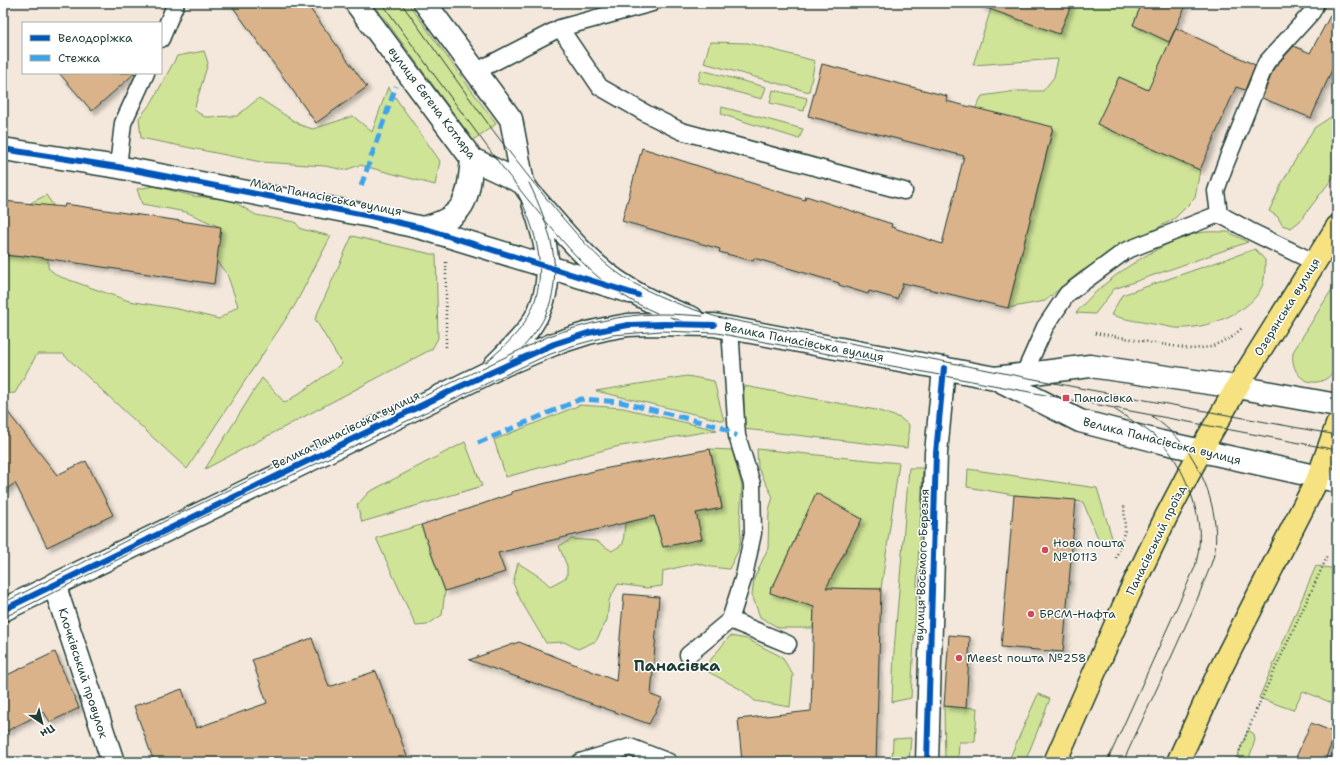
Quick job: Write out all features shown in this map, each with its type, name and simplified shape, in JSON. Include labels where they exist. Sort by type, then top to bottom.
[{"type":"main road","name":"Озерянська вулиця","points":[[1237,387],[1337,227]]},
{"type":"main road","name":"Панасівський проїзд","points":[[1057,761],[1130,594],[1167,515],[1201,450],[1237,387]]},
{"type":"main road","points":[[1178,762],[1219,672],[1328,480],[1337,425]]},
{"type":"street","name":"вулиця Євгена Котляра","points":[[356,3],[472,159],[526,188],[566,235],[595,264],[614,279],[638,295],[664,308],[722,326]]},
{"type":"street","points":[[425,3],[511,119],[526,188],[542,231],[547,254],[547,286],[544,300],[534,321],[526,332],[486,374]]},
{"type":"street","name":"Мала Панасівська вулиця","points":[[3,149],[118,167],[370,216],[422,228],[638,295]]},
{"type":"street","points":[[422,228],[447,220],[455,214],[463,204],[469,185],[472,159]]},
{"type":"street","name":"Велика Панасівська вулиця","points":[[3,610],[486,374],[554,344],[588,332],[628,325],[651,324],[722,326],[995,378],[1080,421],[1161,442],[1328,480]]},
{"type":"street","name":"Велика Панасівська вулиця","points":[[995,378],[1090,366],[1237,387],[1337,405]]},
{"type":"street","name":"вулиця Восьмого Березня","points":[[927,762],[936,452],[944,368]]},
{"type":"street","name":"Клочківський провулок","points":[[54,584],[113,762]]},
{"type":"lane","points":[[162,37],[176,3]]},
{"type":"lane","points":[[475,72],[560,28],[652,3]]},
{"type":"lane","points":[[1219,214],[1216,191],[1266,63],[1312,12],[1316,3]]},
{"type":"lane","points":[[560,28],[600,87],[647,114],[681,131],[904,191]]},
{"type":"lane","points":[[118,167],[123,123],[146,74]]},
{"type":"lane","points":[[1219,214],[1314,262]]},
{"type":"lane","points":[[1024,374],[1045,327],[1067,294],[1125,251],[1219,214]]},
{"type":"lane","points":[[688,655],[730,620],[744,576],[753,533],[752,484],[737,436],[722,326]]},
{"type":"lane","points":[[730,620],[788,644]]},
{"type":"lane","points":[[580,762],[630,747],[669,762]]},
{"type":"path","points":[[446,259],[446,347]]},
{"type":"path","points":[[1095,334],[1191,349],[1212,347],[1232,337],[1242,328]]},
{"type":"path","points":[[1235,762],[1258,706],[1328,555]]},
{"type":"green space","points":[[373,3],[408,3],[496,124],[473,140]]},
{"type":"green space","points":[[1072,3],[1142,3],[1133,25],[1170,42],[1163,57],[1190,109],[1119,77],[1098,124],[1200,170],[1195,198],[1175,218],[1080,272],[1045,301],[1008,308],[1053,128],[975,109],[982,96],[1016,91],[1043,91],[1054,77],[1058,59],[973,65],[991,9],[1059,34]]},
{"type":"green space","points":[[710,42],[748,43],[815,61],[809,92],[704,63]]},
{"type":"green space","points":[[204,51],[208,63],[194,110],[205,117],[237,116],[259,98],[300,125],[313,129],[353,116],[372,132],[388,87],[440,161],[435,185],[360,165],[345,170],[325,166],[261,162],[141,138],[139,118],[152,102],[177,56]]},
{"type":"green space","points":[[701,70],[766,87],[762,99],[698,82]]},
{"type":"green space","points":[[773,90],[807,98],[804,111],[770,103]]},
{"type":"green space","points":[[722,107],[803,129],[799,139],[721,114]]},
{"type":"green space","points":[[1337,113],[1337,172],[1300,221],[1291,228],[1282,225],[1278,217],[1269,211],[1283,181],[1314,128]]},
{"type":"green space","points":[[154,186],[193,196],[231,200],[256,215],[295,222],[301,229],[331,236],[295,305],[187,469],[63,354],[37,354],[15,393],[3,394],[3,255],[24,257],[29,204],[46,195],[53,205],[48,232],[48,268],[58,276],[129,301],[178,309],[219,319],[238,306],[227,274],[216,261],[220,227],[186,212],[142,204],[137,189]]},
{"type":"green space","points":[[1228,232],[1248,242],[1114,289],[1095,314],[1076,313],[1100,288],[1148,254],[1182,238],[1198,233]]},
{"type":"green space","points":[[352,236],[436,255],[438,338],[432,349],[205,469],[262,378],[285,403],[342,364],[315,319]]},
{"type":"green space","points":[[1255,249],[1265,260],[1264,279],[1260,290],[1253,299],[1244,308],[1232,315],[1206,325],[1174,328],[1111,315],[1122,295]]},
{"type":"green space","points":[[1337,281],[1337,364],[1331,375],[1324,380],[1316,382],[1308,381],[1296,372],[1293,363],[1293,352]]},
{"type":"green space","points":[[687,376],[714,381],[724,421],[596,391]]},
{"type":"green space","points":[[744,386],[876,410],[900,418],[909,425],[907,448],[744,429]]},
{"type":"green space","points":[[580,405],[623,408],[717,430],[615,447],[506,477],[494,440]]},
{"type":"green space","points":[[465,442],[482,486],[362,522],[357,505],[369,492]]},
{"type":"green space","points":[[710,449],[732,450],[742,486],[740,521],[741,537],[738,551],[729,569],[711,567],[697,563],[663,571],[662,586],[647,588],[618,584],[609,600],[607,620],[596,641],[578,649],[564,642],[546,643],[521,601],[513,583],[518,563],[540,577],[550,586],[567,577],[567,566],[559,546],[572,539],[596,541],[612,551],[623,544],[625,523],[654,516],[663,547],[701,539],[696,513],[722,508]]},
{"type":"green space","points":[[757,449],[899,463],[881,589],[815,588],[813,628],[779,628],[760,617],[752,595],[754,579],[768,548],[769,510],[773,497],[758,468]],"holes":[[[816,494],[862,519],[830,580],[770,593]]]},
{"type":"green space","points":[[909,468],[923,468],[911,698],[892,702],[894,651]]},
{"type":"green space","points":[[968,469],[1097,488],[1113,541],[1098,538],[1083,502],[1014,495],[967,487]]},
{"type":"green space","points":[[421,525],[445,591],[442,615],[427,625],[416,626],[376,538]]},
{"type":"green space","points":[[1316,566],[1337,569],[1337,705],[1303,691],[1293,710],[1259,698]]},
{"type":"green space","points":[[730,636],[747,639],[782,657],[793,675],[790,707],[755,701],[742,690],[703,669]]},
{"type":"green space","points":[[1038,694],[1050,699],[1025,762],[1008,762]]},
{"type":"green space","points":[[944,706],[977,708],[975,742],[959,742],[958,762],[945,762]]},
{"type":"green space","points":[[1248,730],[1254,734],[1255,740],[1248,762],[1235,762]]},
{"type":"green space","points":[[911,738],[909,762],[892,762],[893,739]]},
{"type":"green space","points":[[1337,741],[1337,762],[1329,762]]},
{"type":"building","points":[[230,3],[306,3],[367,87],[316,123]]},
{"type":"building","points":[[982,3],[1072,3],[1059,34],[981,6]]},
{"type":"building","points":[[1142,3],[1187,3],[1169,42],[1133,25]]},
{"type":"building","points":[[1337,3],[1337,58],[1311,118],[1262,98],[1274,68],[1294,46],[1310,53]]},
{"type":"building","points":[[1176,28],[1255,65],[1245,90],[1236,87],[1200,170],[1097,124],[1119,77],[1148,90]]},
{"type":"building","points":[[822,64],[947,96],[946,101],[1053,127],[1008,308],[903,283],[897,299],[869,291],[868,294],[839,285],[839,283],[754,258],[753,261],[719,252],[720,249],[622,221],[642,148],[805,200],[806,196],[892,224],[891,227],[942,244],[964,156],[808,116]]},
{"type":"building","points":[[60,74],[134,74],[92,111]]},
{"type":"building","points":[[3,201],[64,207],[65,204],[221,227],[214,284],[24,255],[24,257],[3,255]]},
{"type":"building","points":[[3,406],[57,475],[86,461],[113,515],[47,547],[15,483],[3,492]]},
{"type":"building","points":[[710,449],[722,508],[696,513],[702,539],[663,547],[654,516],[498,553],[505,572],[445,591],[421,525],[511,494],[511,492],[598,470]]},
{"type":"building","points":[[816,493],[862,519],[826,588],[881,589],[876,762],[742,762],[738,719],[811,711],[814,607],[770,593],[771,587],[773,587]]},
{"type":"building","points":[[1014,495],[1076,500],[1063,652],[1001,647]]},
{"type":"building","points":[[624,594],[659,597],[651,695],[662,699],[649,724],[469,660],[519,642],[616,681]]},
{"type":"building","points":[[949,635],[970,637],[966,708],[944,706]]},
{"type":"building","points":[[312,638],[329,687],[376,671],[409,762],[154,762],[134,706],[182,689],[196,728],[267,703],[252,660]]},
{"type":"building","points":[[55,652],[79,708],[50,722],[44,712],[3,733],[3,677]]},
{"type":"building","points":[[1311,723],[1336,733],[1324,762],[1294,762]]},
{"type":"tram line","points":[[382,3],[501,166],[569,248],[594,274],[608,285],[622,295],[657,313]]},
{"type":"tram line","points":[[401,3],[474,105],[531,180],[576,234],[614,270],[625,278],[658,296],[717,317],[1085,389],[1337,435]]},
{"type":"tram line","points":[[524,346],[536,332],[545,316],[551,299],[554,282],[554,265],[548,231],[543,215],[529,183]]},
{"type":"tram line","points":[[485,363],[508,343],[520,329],[530,313],[536,296],[539,279],[537,245],[526,211],[518,194]]},
{"type":"tram line","points":[[3,603],[175,516],[549,336],[590,324],[646,314],[703,316]]},
{"type":"tram line","points":[[670,317],[706,329]]},
{"type":"tram line","points":[[3,618],[182,527],[543,357],[572,346],[612,335],[661,331],[717,333],[1337,450]]},
{"type":"tram line","points":[[490,377],[514,356]]},
{"type":"tram line","points":[[1107,762],[1195,567],[1199,539],[1199,527],[1193,499],[1183,475],[1170,453],[1155,436],[1114,409]]},
{"type":"tram line","points":[[1123,762],[1194,606],[1215,550],[1216,537],[1213,510],[1205,483],[1199,470],[1185,447],[1170,430],[1152,416]]},
{"type":"marked path","points":[[361,186],[396,86]]},
{"type":"marked path","points":[[478,443],[581,399],[621,402],[721,427],[737,436]]},
{"type":"cycle path","points":[[3,149],[118,167],[370,216],[422,228],[638,295]]},
{"type":"cycle path","points":[[3,610],[459,387],[554,344],[588,333],[628,325],[714,325]]},
{"type":"cycle path","points":[[927,762],[936,453],[944,368]]},
{"type":"place","name":"Панасівка","points":[[1066,398]]},
{"type":"place","name":"Нова пошта №10113","points":[[1045,550]]},
{"type":"place","name":"БРСМ-Нафта","points":[[1031,614]]},
{"type":"place","name":"Meest пошта №258","points":[[959,658]]},
{"type":"district","name":"Панасівка","points":[[677,665]]}]
